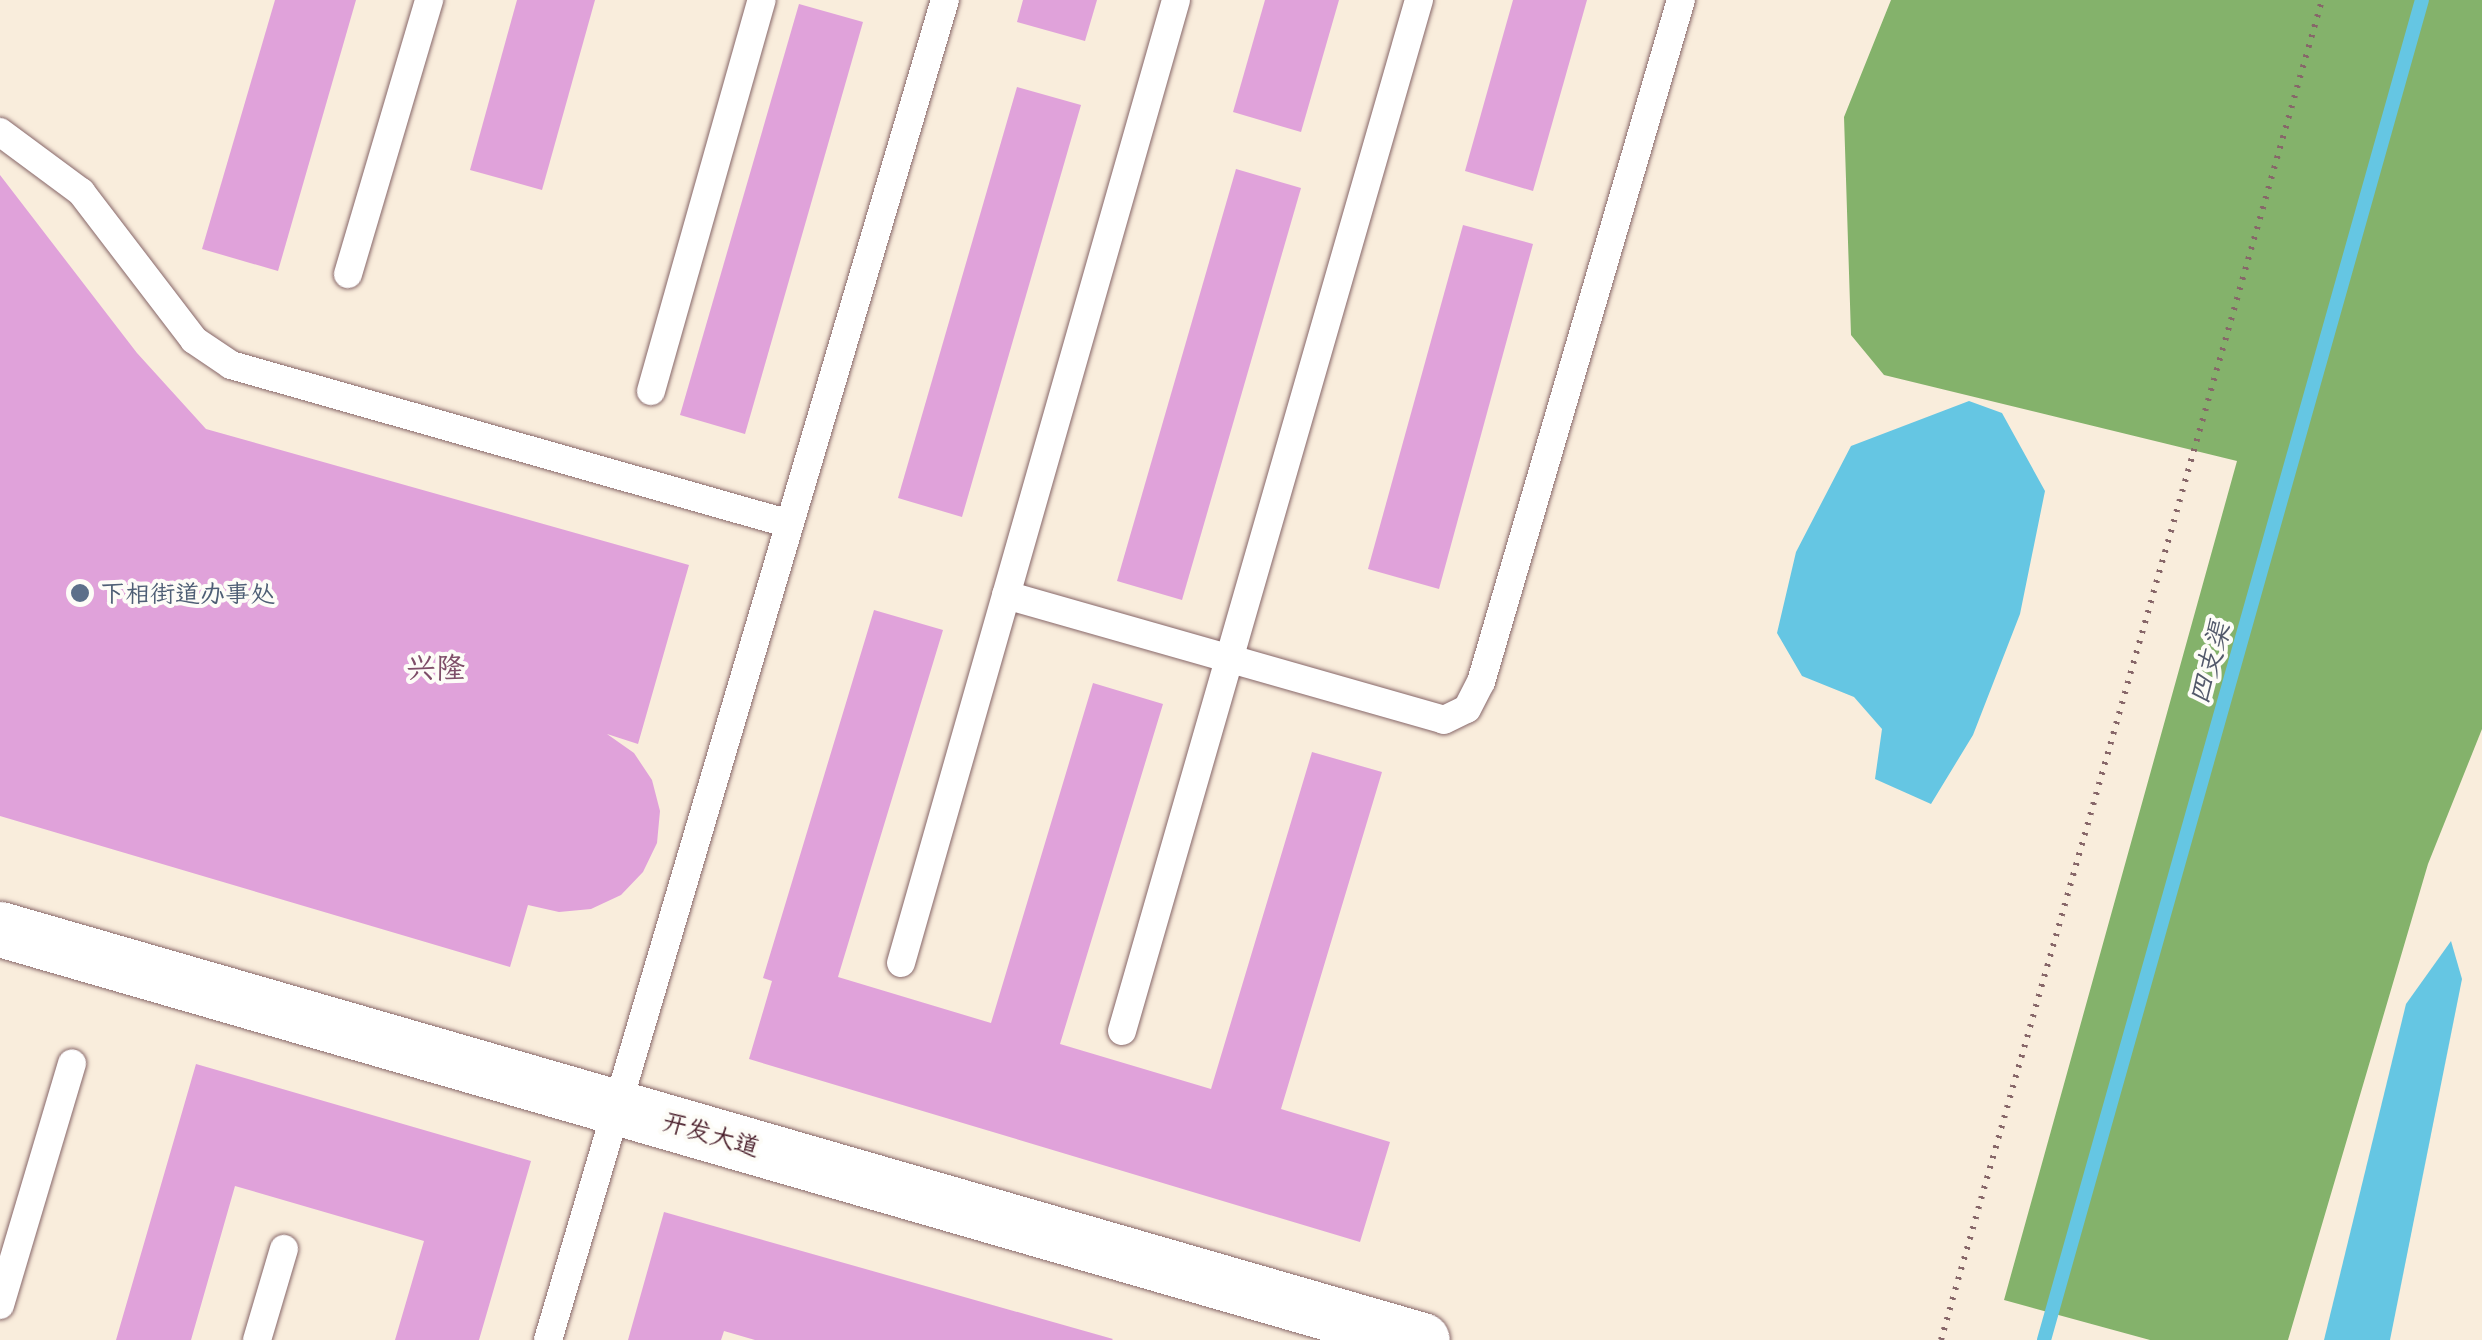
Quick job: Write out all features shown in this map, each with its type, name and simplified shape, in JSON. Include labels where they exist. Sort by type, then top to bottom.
[{"type":"street","name":"开发大道","points":[[0,929],[1422,1340]]},
{"type":"lane","points":[[348,274],[428,0]]},
{"type":"lane","points":[[651,391],[762,0]]},
{"type":"lane","points":[[548,1340],[945,0]]},
{"type":"lane","points":[[901,963],[1176,0]]},
{"type":"lane","points":[[1122,1031],[1419,0]]},
{"type":"lane","points":[[1006,595],[1444,720],[1467,709],[1481,682],[1681,0]]},
{"type":"lane","points":[[0,132],[80,192],[194,340],[231,366],[790,524]]},
{"type":"lane","points":[[0,1305],[72,1064]]},
{"type":"lane","points":[[257,1340],[284,1249]]},
{"type":"path","points":[[1941,1340],[2322,0]]},
{"type":"green space","points":[[1891,0],[2482,0],[2482,729],[2428,864],[2288,1340],[2150,1340],[2004,1300],[2237,461],[1884,375],[1851,335],[1844,117]]},
{"type":"water","points":[[1969,401],[2002,413],[2045,491],[2020,614],[1973,735],[1931,804],[1875,779],[1882,729],[1854,697],[1802,676],[1777,633],[1796,552],[1851,446]]},
{"type":"water","points":[[2451,941],[2462,979],[2390,1340],[2324,1340],[2406,1004]]},
{"type":"building","points":[[275,0],[356,0],[278,271],[202,249]]},
{"type":"building","points":[[517,0],[595,0],[542,190],[470,170]]},
{"type":"building","points":[[1023,0],[1097,0],[1085,41],[1017,22]]},
{"type":"building","points":[[1265,0],[1339,0],[1301,132],[1233,112]]},
{"type":"building","points":[[1513,0],[1587,0],[1533,191],[1465,171]]},
{"type":"building","points":[[799,4],[863,22],[745,434],[680,415]]},
{"type":"building","points":[[1017,87],[1081,105],[962,517],[898,498]]},
{"type":"building","points":[[1236,169],[1301,188],[1182,600],[1117,581]]},
{"type":"building","points":[[0,175],[137,353],[206,429],[689,565],[638,744],[607,734],[634,753],[652,780],[660,811],[657,843],[643,872],[621,895],[591,909],[559,912],[528,905],[510,967],[0,816]]},
{"type":"building","points":[[1463,225],[1533,244],[1439,589],[1368,569]]},
{"type":"building","points":[[874,610],[943,630],[838,977],[991,1023],[1093,683],[1163,704],[1060,1044],[1211,1089],[1312,752],[1382,772],[1281,1109],[1390,1142],[1360,1242],[749,1059],[772,981],[763,978]]},
{"type":"building","points":[[196,1064],[531,1161],[479,1340],[395,1340],[424,1241],[235,1186],[191,1340],[116,1340]]},
{"type":"building","points":[[664,1212],[1113,1339],[755,1340],[724,1331],[721,1340],[628,1340]]},
{"type":"waterway","name":"四支渠","points":[[2044,1340],[2422,0]]},
{"type":"place","name":"下相街道办事处","points":[[80,593]]},
{"type":"district","name":"兴隆","points":[[436,668]]}]
